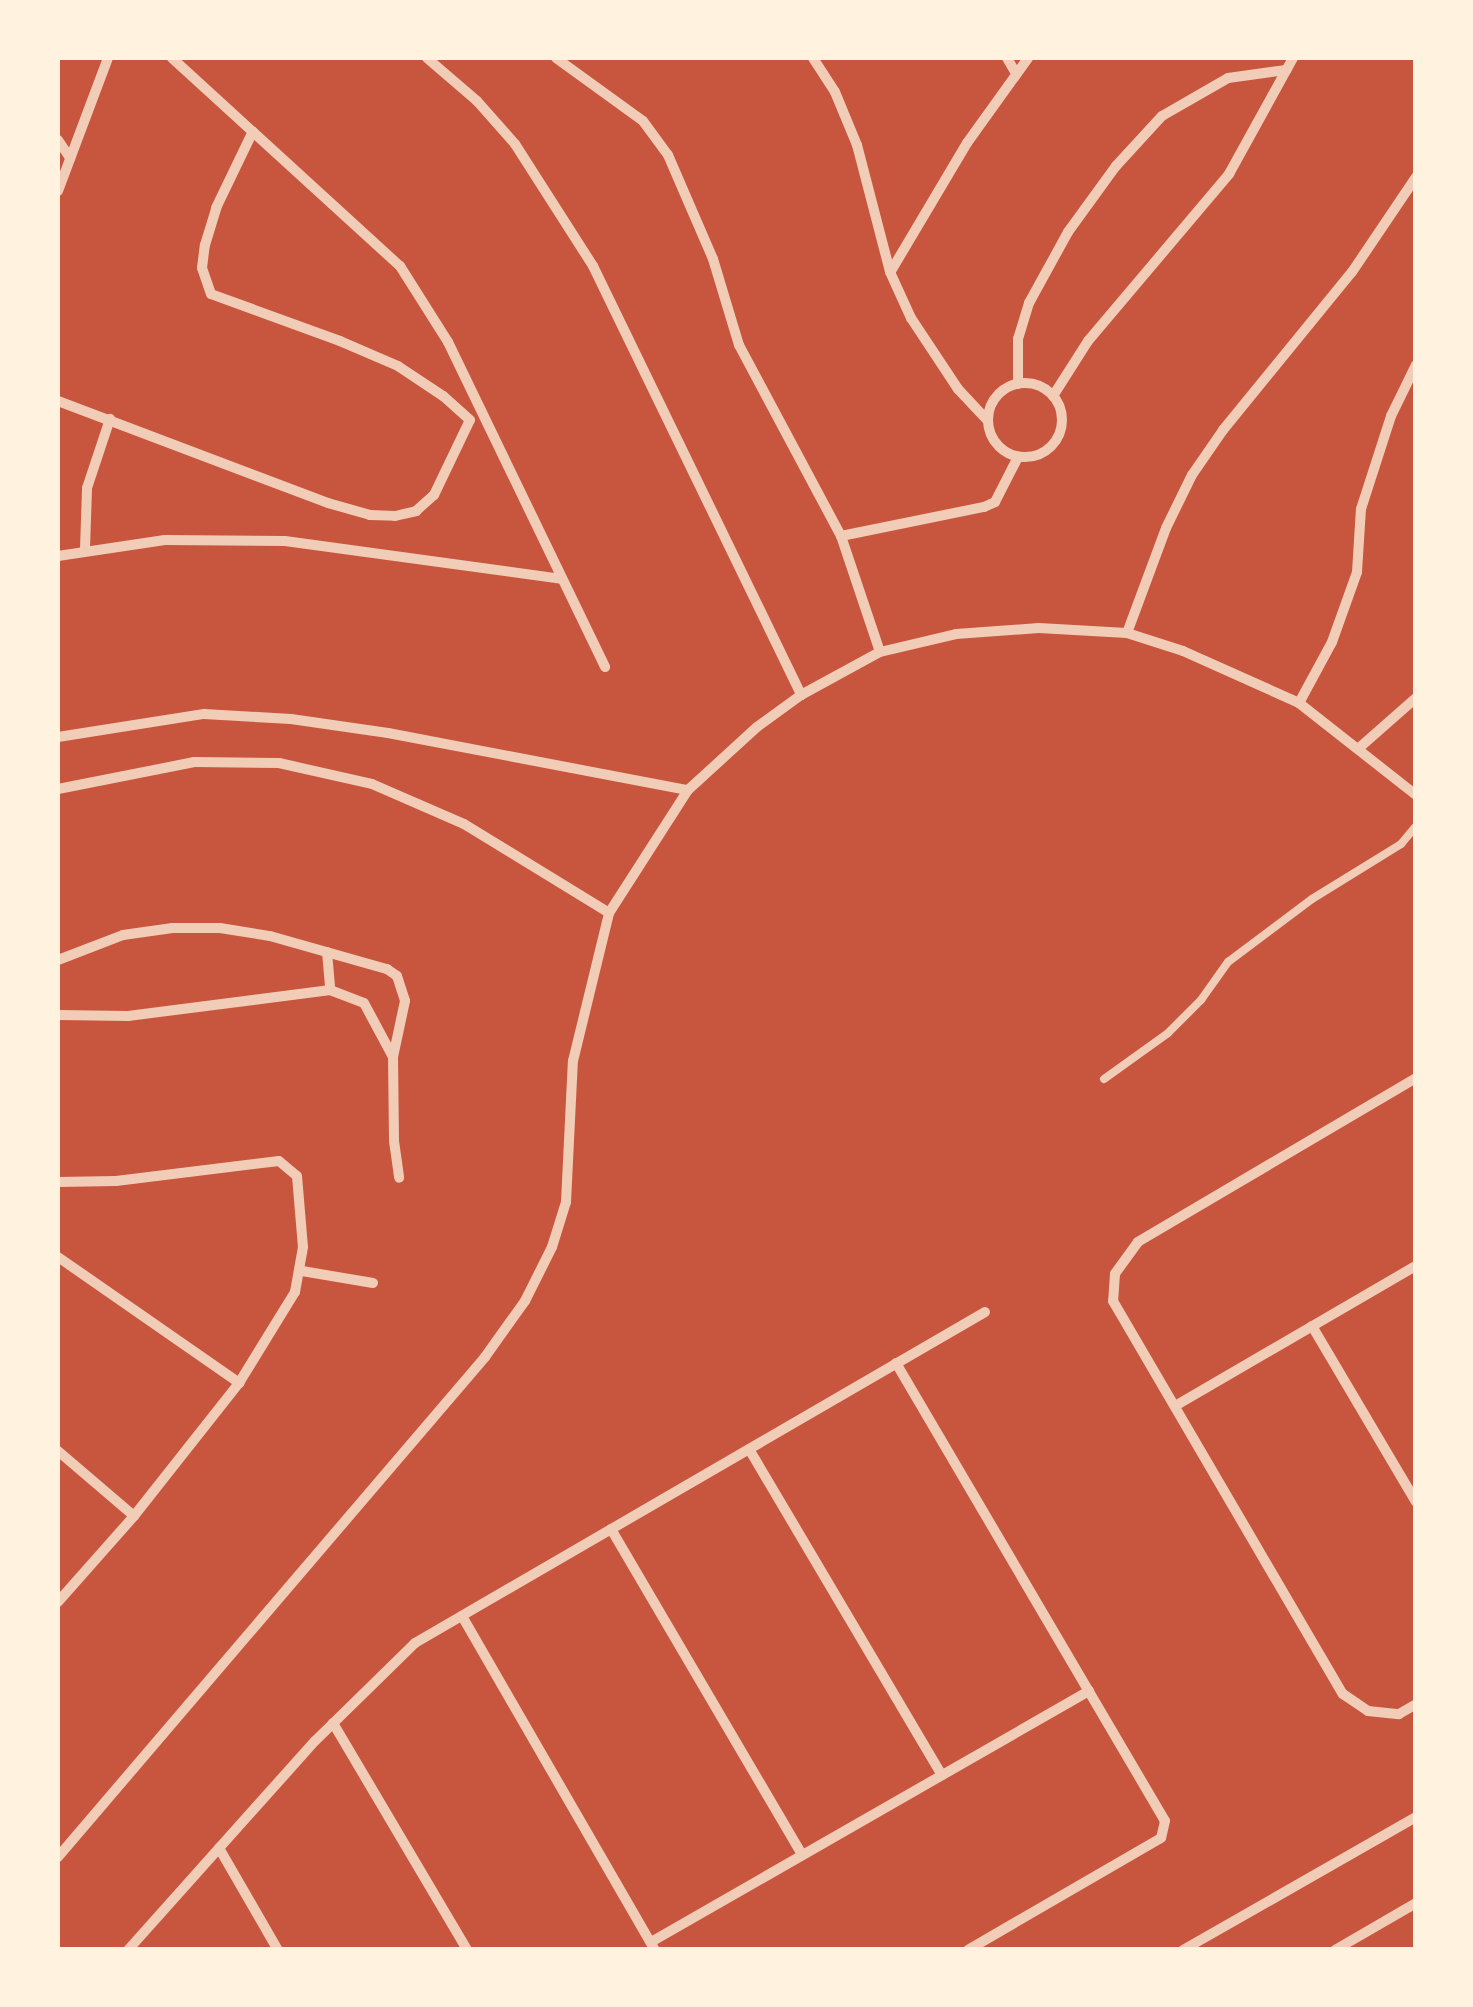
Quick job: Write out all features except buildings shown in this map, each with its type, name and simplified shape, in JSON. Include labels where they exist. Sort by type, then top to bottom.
[{"type":"street","points":[[58,191],[108,58]]},
{"type":"street","points":[[172,58],[400,266],[448,342],[605,667]]},
{"type":"street","points":[[427,58],[477,101],[515,144],[593,266],[801,695]]},
{"type":"street","points":[[556,58],[643,121],[668,155],[713,259],[739,345],[841,536],[880,652]]},
{"type":"street","points":[[813,58],[835,92],[857,145],[890,272],[934,357],[988,420],[997,444],[1018,456],[1043,452],[1060,433],[1059,407],[1053,396],[1031,384],[1018,384],[996,397],[988,420]]},
{"type":"street","points":[[1007,58],[1015,72]]},
{"type":"street","points":[[890,272],[1015,72],[1028,58]]},
{"type":"street","points":[[1053,396],[1088,341],[1230,174],[1293,58]]},
{"type":"street","points":[[1018,384],[1018,338],[1029,303],[1068,232],[1116,166],[1162,116],[1228,78],[1286,70]]},
{"type":"street","points":[[253,131],[216,208],[205,245],[202,268],[211,294],[398,366],[470,420]]},
{"type":"street","points":[[58,140],[70,158]]},
{"type":"street","points":[[1127,633],[1166,528],[1192,475],[1223,430],[1352,272],[1416,177]]},
{"type":"street","points":[[1300,702],[1332,642],[1350,590],[1356,572],[1362,509],[1392,416],[1416,365]]},
{"type":"street","points":[[58,401],[328,503],[396,516],[416,510],[434,494],[479,405]]},
{"type":"street","points":[[85,549],[87,488],[110,419]]},
{"type":"street","points":[[841,536],[984,508],[995,502],[1018,456]]},
{"type":"street","points":[[58,556],[165,540],[284,541],[561,579]]},
{"type":"street","points":[[58,1857],[486,1357],[526,1301],[552,1247],[566,1202],[573,1060],[609,913],[688,790],[757,727],[801,695],[880,652],[956,634],[1038,628],[1127,633],[1183,651],[1300,702],[1416,796]]},
{"type":"street","points":[[1358,748],[1416,698]]},
{"type":"street","points":[[58,737],[204,714],[291,719],[388,733],[688,790]]},
{"type":"street","points":[[58,789],[194,762],[278,763],[372,784],[464,824],[609,913]]},
{"type":"street","points":[[58,960],[124,935],[173,928],[270,936],[366,961],[397,976],[404,1001],[393,1058],[394,1141],[400,1178]]},
{"type":"street","points":[[328,952],[330,990]]},
{"type":"street","points":[[58,1016],[128,1016],[330,990],[364,1004],[393,1058]]},
{"type":"street","points":[[1416,1078],[1138,1242],[1114,1274],[1113,1301],[1343,1694],[1368,1711],[1399,1714],[1416,1704]]},
{"type":"street","points":[[58,1182],[132,1180],[279,1161],[297,1176],[300,1190],[302,1272],[279,1324],[239,1383],[134,1516],[58,1602]]},
{"type":"street","points":[[58,1257],[239,1383]]},
{"type":"street","points":[[1175,1406],[1416,1266]]},
{"type":"street","points":[[302,1272],[372,1283]]},
{"type":"street","points":[[128,1950],[333,1723],[416,1643],[985,1312]]},
{"type":"street","points":[[1312,1326],[1416,1502]]},
{"type":"street","points":[[896,1364],[1164,1821],[1161,1838],[984,1946],[968,1950]]},
{"type":"street","points":[[749,1449],[942,1775]]},
{"type":"street","points":[[58,1451],[134,1516]]},
{"type":"street","points":[[611,1529],[802,1855]]},
{"type":"street","points":[[58,1578],[70,1588]]},
{"type":"street","points":[[462,1616],[653,1946],[802,1855],[1088,1691]]},
{"type":"street","points":[[333,1723],[467,1950]]},
{"type":"street","points":[[1183,1950],[1416,1817]]},
{"type":"street","points":[[219,1848],[278,1950]]},
{"type":"street","points":[[1335,1950],[1416,1903]]},
{"type":"lane","points":[[1104,1078],[1168,1033],[1244,948],[1401,844],[1416,826]]}]
